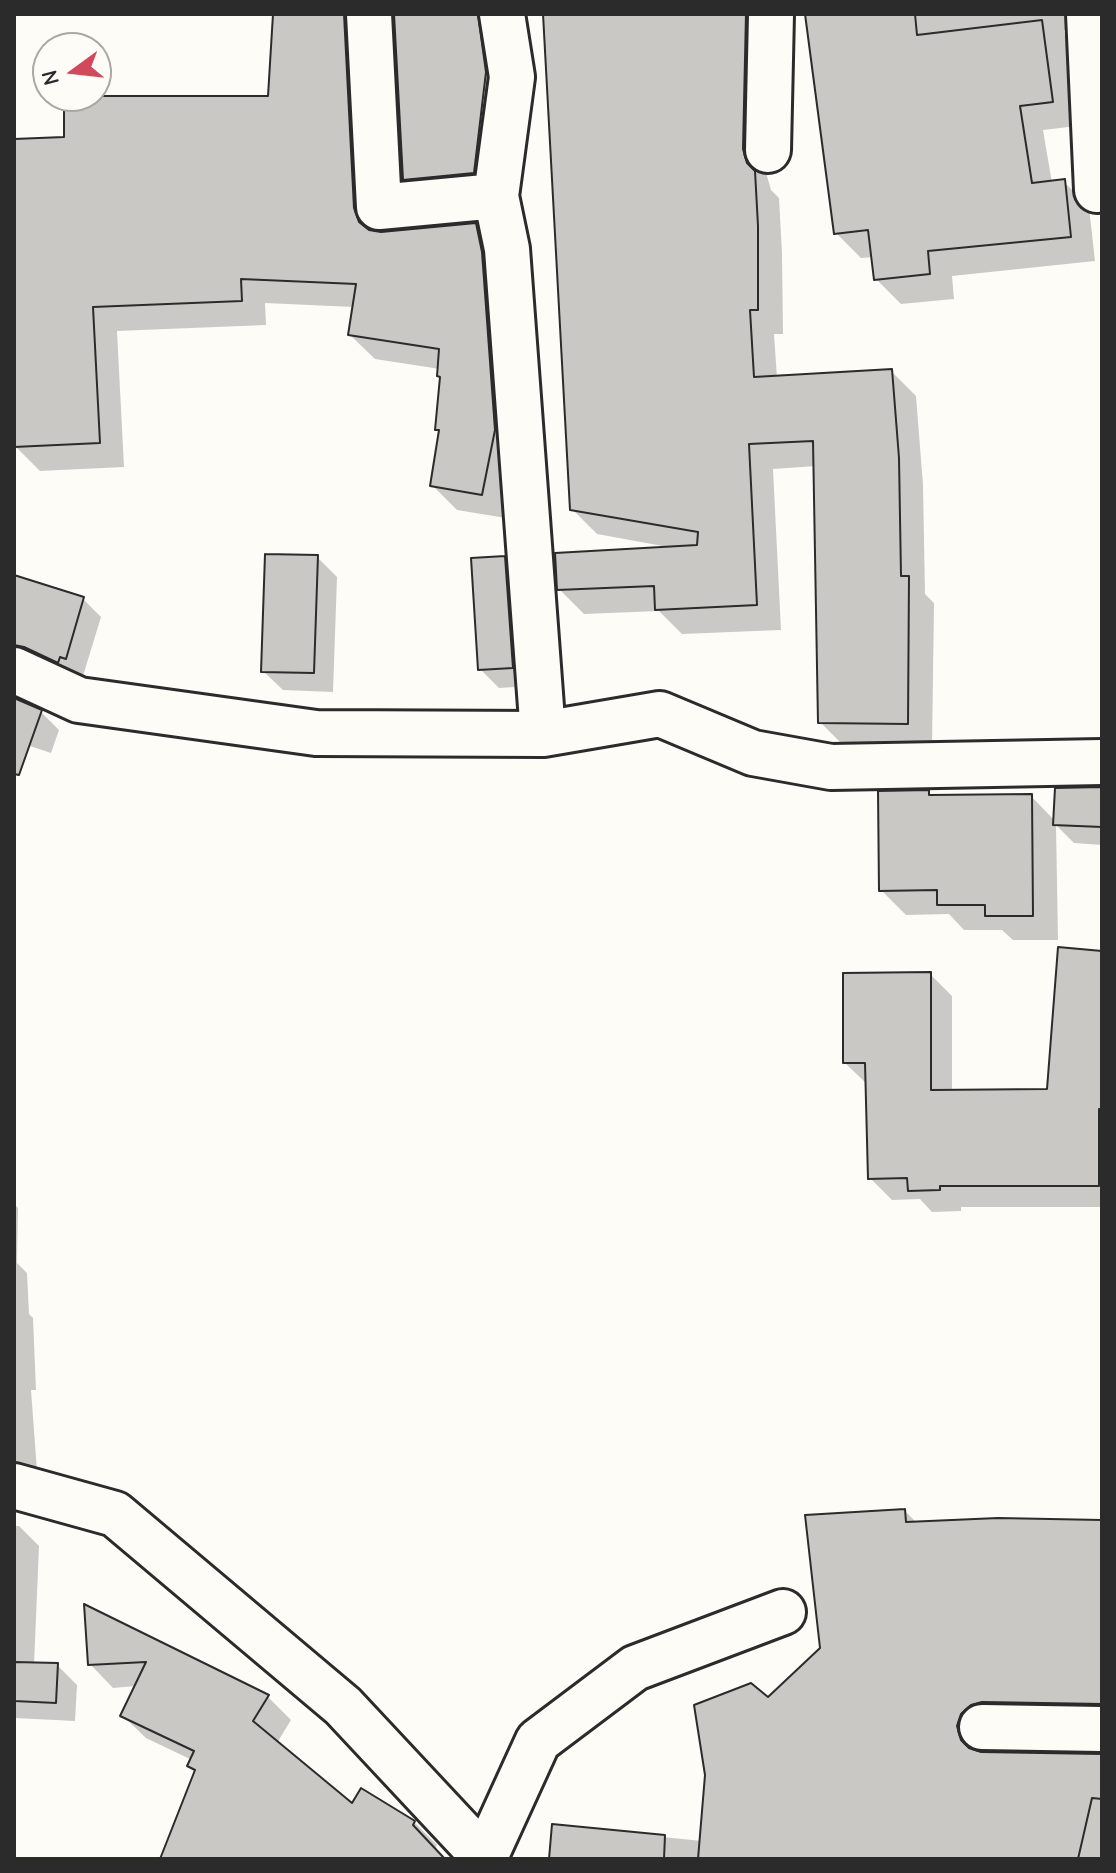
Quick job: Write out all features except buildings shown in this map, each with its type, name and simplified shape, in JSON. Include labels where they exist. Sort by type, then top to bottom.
[{"type":"street","points":[[369,14],[379,207],[496,196]]},
{"type":"street","points":[[502,14],[512,77],[496,196],[507,249],[543,734]]},
{"type":"street","points":[[768,150],[771,14]]},
{"type":"street","points":[[1089,14],[1097,190]]},
{"type":"street","points":[[14,670],[79,700],[316,733],[543,734],[660,714],[753,753],[831,767],[1102,762]]},
{"type":"street","points":[[14,1486],[115,1514],[343,1706],[486,1858],[538,1741],[635,1668],[783,1612]]},
{"type":"street","points":[[982,1727],[1102,1729]]}]
